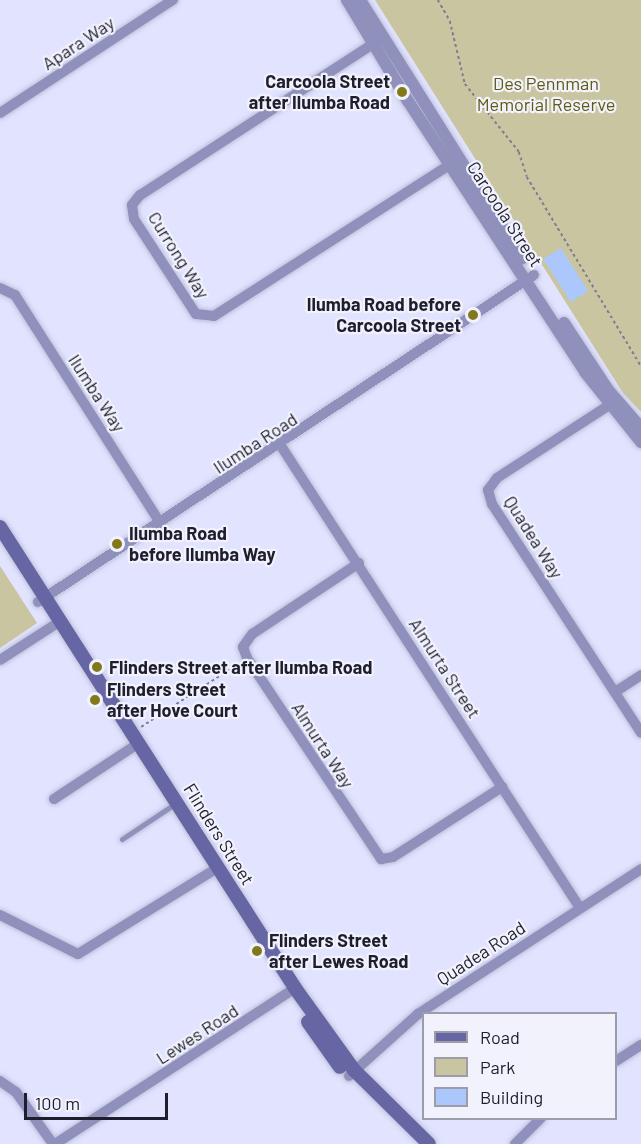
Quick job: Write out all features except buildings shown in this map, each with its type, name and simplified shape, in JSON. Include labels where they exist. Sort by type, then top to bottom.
[{"type":"main road","name":"Flinders Street","points":[[0,527],[3,544],[292,990],[352,1073],[418,1144]]},
{"type":"main road","name":"Flinders Street","points":[[136,746],[170,807],[215,869]]},
{"type":"main road","name":"Flinders Street","points":[[352,1073],[429,1144]]},
{"type":"street","name":"Apara Way","points":[[0,113],[173,0]]},
{"type":"street","points":[[347,0],[353,0]]},
{"type":"street","name":"Carcoola Street","points":[[347,0],[378,41],[416,104],[641,442]]},
{"type":"street","name":"Carcoola Street","points":[[360,0],[378,41]]},
{"type":"street","name":"Currong Way","points":[[378,41],[140,195],[132,206],[134,219],[196,314],[214,316],[454,161]]},
{"type":"street","name":"Ilumba Road","points":[[41,600],[533,281]]},
{"type":"street","name":"Ilumba Way","points":[[0,288],[15,295],[161,524]]},
{"type":"street","name":"Carcoola Street","points":[[613,403],[641,428]]},
{"type":"street","name":"Quadea Way","points":[[613,403],[497,478],[488,490],[492,504],[641,733]]},
{"type":"street","name":"Almurta Street","points":[[281,446],[359,563],[580,908]]},
{"type":"street","points":[[247,658],[243,647],[252,634],[359,563]]},
{"type":"street","points":[[0,660],[56,624]]},
{"type":"street","name":"Almurta Way","points":[[247,658],[381,859],[393,858],[502,787]]},
{"type":"street","points":[[615,692],[641,675]]},
{"type":"street","points":[[54,799],[136,746]]},
{"type":"street","points":[[0,915],[78,954],[215,869]]},
{"type":"street","name":"Quadea Road","points":[[352,1073],[418,1014],[641,869]]},
{"type":"street","name":"Lewes Road","points":[[54,1144],[292,990]]},
{"type":"street","points":[[617,1060],[641,1045]]},
{"type":"street","points":[[0,1081],[16,1092],[54,1144]]},
{"type":"street","points":[[515,1144],[540,1120]]},
{"type":"lane","points":[[122,838],[126,832],[143,821],[170,807]]},
{"type":"path","points":[[438,0],[450,21],[465,84],[519,152],[527,177],[641,366]]},
{"type":"path","points":[[138,729],[247,658]]},
{"type":"green space","name":"Des Pennman Memorial Reserve","points":[[375,0],[641,0],[641,412],[623,393]]},
{"type":"green space","points":[[0,566],[37,623],[0,648]]},
{"type":"place","name":"Carcoola Street after Ilumba Road","points":[[402,92]]},
{"type":"place","name":"Ilumba Road before Carcoola Street","points":[[473,315]]},
{"type":"place","name":"Ilumba Road before Ilumba Way","points":[[117,544]]},
{"type":"place","name":"Flinders Street after Ilumba Road","points":[[97,667]]},
{"type":"place","name":"Flinders Street after Hove Court","points":[[95,700]]},
{"type":"place","name":"Flinders Street after Lewes Road","points":[[257,951]]}]
